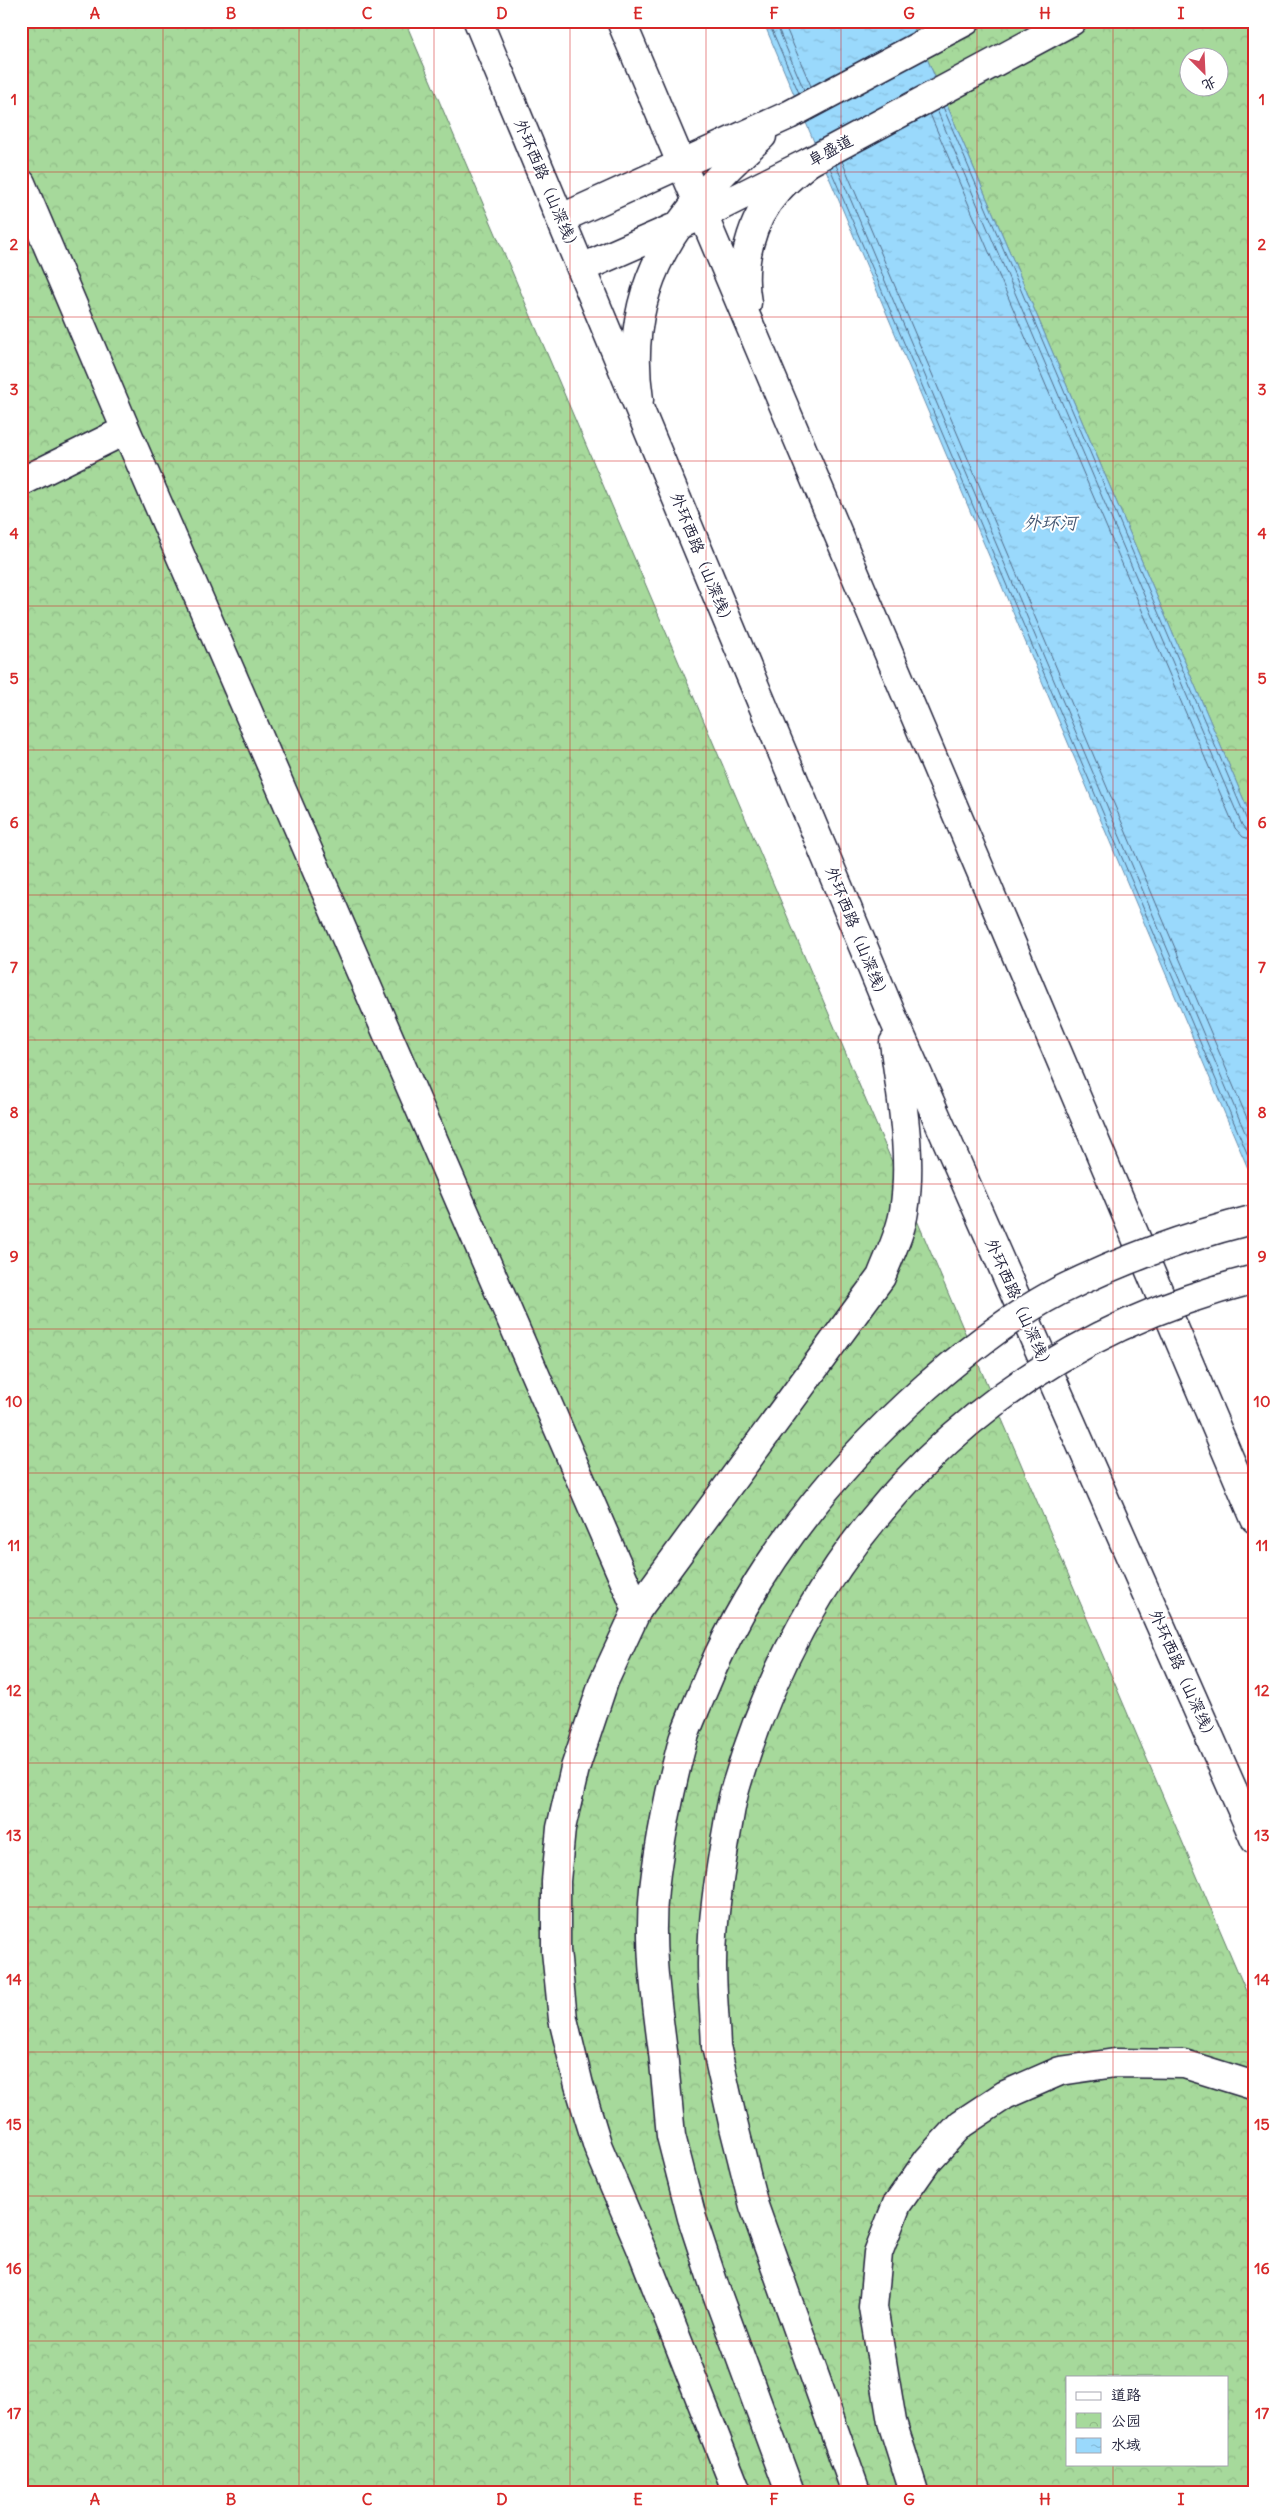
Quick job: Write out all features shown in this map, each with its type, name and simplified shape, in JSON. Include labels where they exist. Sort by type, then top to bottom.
[{"type":"main road","name":"外环西路（山深线）","points":[[478,21],[562,218],[890,1011],[1255,1840]]},
{"type":"main road","points":[[621,21],[682,164],[693,214],[756,341],[1255,1519]]},
{"type":"main road","name":"阜盛道","points":[[582,268],[693,214],[809,162],[1072,21]]},
{"type":"main road","points":[[562,218],[789,115],[955,27]]},
{"type":"main road","points":[[640,408],[635,365],[635,340],[648,280],[661,252],[743,154],[789,115]]},
{"type":"main road","points":[[756,341],[746,301],[747,246],[760,218],[776,191],[809,162]]},
{"type":"main road","points":[[21,183],[637,1610]]},
{"type":"main road","points":[[21,482],[126,430]]},
{"type":"main road","points":[[737,2492],[643,2253],[598,2147],[563,2019],[556,1951],[556,1880],[561,1828],[575,1768],[604,1681],[637,1610],[881,1277],[904,1212],[907,1171],[903,1109],[890,1011]]},
{"type":"main road","points":[[790,2492],[716,2291],[692,2218],[671,2136],[663,2052],[652,1970],[654,1891],[683,1739],[717,1654],[757,1581],[816,1500],[847,1462],[947,1369],[998,1330],[1058,1292],[1175,1242],[1255,1219]]},
{"type":"main road","points":[[856,2492],[754,2206],[716,2046],[712,1954],[718,1881],[735,1788],[768,1693],[824,1586],[854,1542],[936,1450],[984,1410],[1023,1382],[1068,1354],[1132,1321],[1196,1296],[1255,1279]]},
{"type":"main road","points":[[914,2492],[892,2422],[873,2306],[878,2253],[881,2245],[898,2204],[928,2160],[961,2124],[1005,2095],[1060,2071],[1115,2063],[1184,2064],[1255,2086]]},
{"type":"green space","points":[[21,21],[405,21],[1255,2012],[1255,2492],[21,2492]]},
{"type":"green space","points":[[911,21],[1255,21],[1255,826]]},
{"type":"water","name":"外环河","points":[[763,21],[911,21],[1255,826],[1255,1185]]}]
